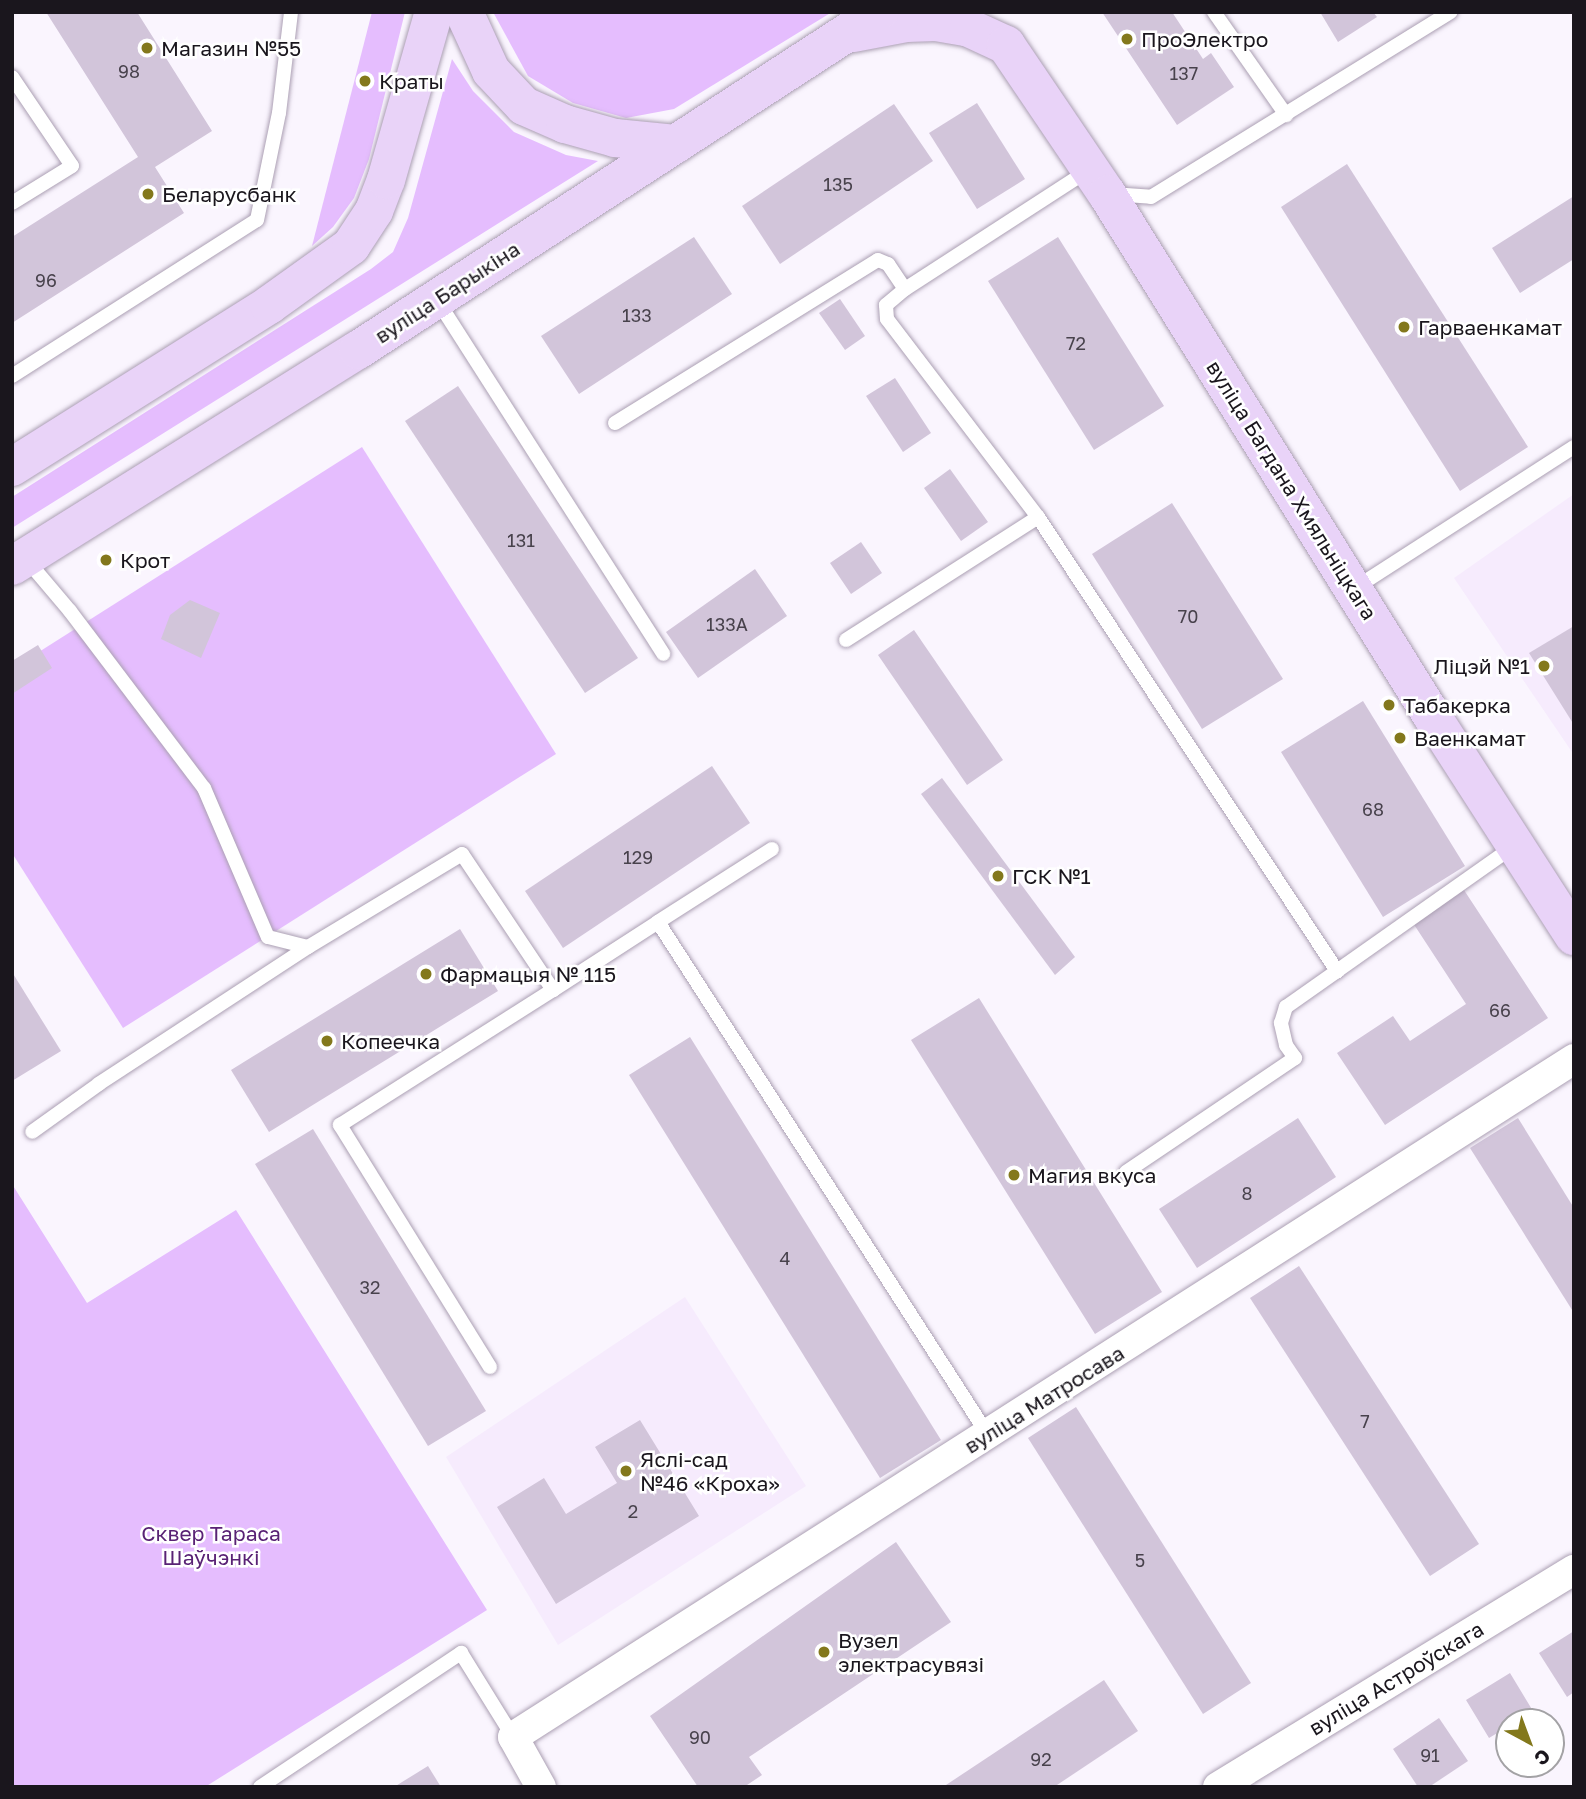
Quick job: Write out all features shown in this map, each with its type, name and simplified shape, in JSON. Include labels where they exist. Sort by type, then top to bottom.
[{"type":"main road","points":[[12,467],[269,305],[351,246],[374,211],[386,180],[433,12]]},
{"type":"main road","points":[[464,12],[491,71],[524,106],[565,124],[615,138],[676,144]]},
{"type":"main road","name":"вуліца Барыкіна","points":[[19,562],[437,298],[879,12]]},
{"type":"main road","points":[[842,35],[906,23],[936,22],[969,28],[1008,29]]},
{"type":"main road","name":"вуліца Багдана Хмяльніцкага","points":[[1008,29],[1099,182],[1574,936]]},
{"type":"street","name":"вуліца Матросава","points":[[513,1737],[1574,1059]]},
{"type":"street","name":"вуліца Астроўскага","points":[[1218,1787],[1574,1570]]},
{"type":"street","points":[[513,1737],[541,1787]]},
{"type":"lane","points":[[12,376],[252,225],[261,207],[279,113],[291,12]]},
{"type":"lane","points":[[1214,12],[1286,115]]},
{"type":"lane","points":[[1337,971],[1038,517],[887,318],[886,305],[905,289],[1099,182],[1151,197],[1450,12]]},
{"type":"lane","points":[[12,77],[72,166],[12,203]]},
{"type":"lane","points":[[615,423],[878,260],[888,264],[905,289]]},
{"type":"lane","points":[[437,298],[663,654]]},
{"type":"lane","points":[[1354,589],[1574,447]]},
{"type":"lane","points":[[846,640],[1038,517]]},
{"type":"lane","points":[[19,562],[70,611],[204,788],[268,936],[308,947]]},
{"type":"lane","points":[[1126,1172],[1295,1058],[1286,1045],[1281,1024],[1286,1007],[1515,845]]},
{"type":"lane","points":[[490,1367],[340,1125],[772,849]]},
{"type":"lane","points":[[32,1132],[99,1084],[308,947],[462,854],[553,990]]},
{"type":"lane","points":[[658,922],[988,1435]]},
{"type":"lane","points":[[260,1787],[461,1653],[513,1737]]},
{"type":"shaded area","name":"Ліцэй №1","points":[[1574,494],[1574,755],[1454,578]]},
{"type":"shaded area","name":"Яслі-сад №46 «Кроха»","points":[[685,1297],[806,1486],[558,1645],[446,1457]]},
{"type":"green space","points":[[372,12],[405,12],[369,159],[354,198],[333,227],[312,246]]},
{"type":"green space","points":[[493,12],[832,12],[674,109],[626,118],[573,103],[528,76]]},
{"type":"green space","points":[[452,59],[473,91],[514,132],[566,155],[598,161],[12,528],[12,497],[371,269],[393,252],[408,218]]},
{"type":"green space","points":[[362,447],[556,754],[123,1028],[12,853],[12,669]]},
{"type":"green space","name":"Сквер Тараса Шаўчэнкі","points":[[12,1184],[87,1303],[236,1210],[487,1610],[205,1787],[12,1787]]},
{"type":"building","points":[[46,12],[137,12],[212,131],[155,167],[184,213],[12,323],[12,237],[138,157]]},
{"type":"building","points":[[1102,12],[1172,12],[1203,59],[1211,53],[1234,87],[1177,125]]},
{"type":"building","points":[[1320,12],[1373,12],[1377,17],[1338,42]]},
{"type":"building","points":[[977,103],[1025,179],[977,209],[929,133]]},
{"type":"building","points":[[894,104],[933,161],[780,264],[742,206]]},
{"type":"building","name":"Гарваенкамат","points":[[1347,164],[1528,447],[1460,491],[1281,207]]},
{"type":"building","points":[[1574,196],[1574,259],[1520,293],[1492,248]]},
{"type":"building","points":[[694,237],[732,294],[579,394],[541,336]]},
{"type":"building","points":[[1058,237],[1164,406],[1094,450],[988,281]]},
{"type":"building","points":[[840,299],[865,336],[845,350],[819,313]]},
{"type":"building","points":[[895,378],[931,433],[903,452],[866,396]]},
{"type":"building","points":[[458,386],[638,658],[585,693],[405,421]]},
{"type":"building","points":[[950,469],[988,522],[961,541],[924,488]]},
{"type":"building","points":[[1172,503],[1283,679],[1202,729],[1092,554]]},
{"type":"building","points":[[861,542],[882,573],[851,594],[830,563]]},
{"type":"building","points":[[755,569],[787,616],[698,678],[666,632]]},
{"type":"building","points":[[190,600],[220,613],[201,658],[161,639],[170,615]]},
{"type":"building","points":[[1574,626],[1574,725],[1529,653]]},
{"type":"building","points":[[914,630],[1003,760],[967,785],[878,655]]},
{"type":"building","points":[[38,645],[52,668],[12,694],[12,661]]},
{"type":"building","points":[[1363,701],[1465,866],[1383,917],[1281,752]]},
{"type":"building","points":[[712,766],[750,823],[563,948],[525,891]]},
{"type":"building","name":"ГСК №1","points":[[942,778],[1075,957],[1055,975],[921,794]]},
{"type":"building","points":[[1464,890],[1548,1018],[1385,1125],[1337,1053],[1393,1016],[1410,1041],[1466,1004],[1413,923]]},
{"type":"building","points":[[460,929],[498,991],[269,1132],[231,1070]]},
{"type":"building","points":[[12,972],[61,1051],[12,1081]]},
{"type":"building","points":[[979,998],[1162,1292],[1095,1334],[911,1040]]},
{"type":"building","points":[[690,1037],[941,1440],[880,1478],[629,1075]]},
{"type":"building","points":[[1298,1118],[1336,1177],[1197,1268],[1159,1209]]},
{"type":"building","points":[[1518,1118],[1574,1208],[1574,1313],[1470,1148]]},
{"type":"building","points":[[313,1129],[486,1411],[428,1446],[255,1164]]},
{"type":"building","points":[[1299,1266],[1479,1544],[1430,1576],[1250,1298]]},
{"type":"building","points":[[1076,1407],[1251,1683],[1203,1714],[1028,1438]]},
{"type":"building","points":[[640,1420],[699,1516],[556,1604],[497,1507],[544,1478],[566,1514],[617,1483],[595,1447]]},
{"type":"building","name":"Вузел электрасувязі","points":[[896,1542],[951,1622],[749,1757],[762,1775],[744,1787],[698,1787],[650,1716]]},
{"type":"building","points":[[1574,1631],[1574,1692],[1567,1697],[1539,1653]]},
{"type":"building","points":[[1510,1673],[1531,1708],[1495,1708],[1495,1734],[1489,1738],[1466,1700]]},
{"type":"building","points":[[1104,1680],[1138,1731],[1054,1787],[943,1787]]},
{"type":"building","points":[[1439,1718],[1468,1761],[1429,1787],[1418,1787],[1393,1749]]},
{"type":"building","points":[[428,1766],[441,1787],[394,1787]]},
{"type":"place","name":"ПроЭлектро","points":[[1127,39]]},
{"type":"place","name":"Магазин №55","points":[[147,48]]},
{"type":"place","name":"Краты","points":[[365,81]]},
{"type":"place","name":"Беларусбанк","points":[[148,194]]},
{"type":"place","name":"Гарваенкамат","points":[[1404,327]]},
{"type":"place","name":"Крот","points":[[106,560]]},
{"type":"place","name":"Ліцэй №1","points":[[1544,666]]},
{"type":"place","name":"Табакерка","points":[[1389,705]]},
{"type":"place","name":"Ваенкамат","points":[[1400,738]]},
{"type":"place","name":"ГСК №1","points":[[998,876]]},
{"type":"place","name":"Фармацыя № 115","points":[[426,974]]},
{"type":"place","name":"Копеечка","points":[[327,1041]]},
{"type":"place","name":"Магия вкуса","points":[[1014,1175]]},
{"type":"place","name":"Яслі-сад №46 «Кроха»","points":[[626,1471]]},
{"type":"place","name":"Вузел электрасувязі","points":[[824,1652]]}]
